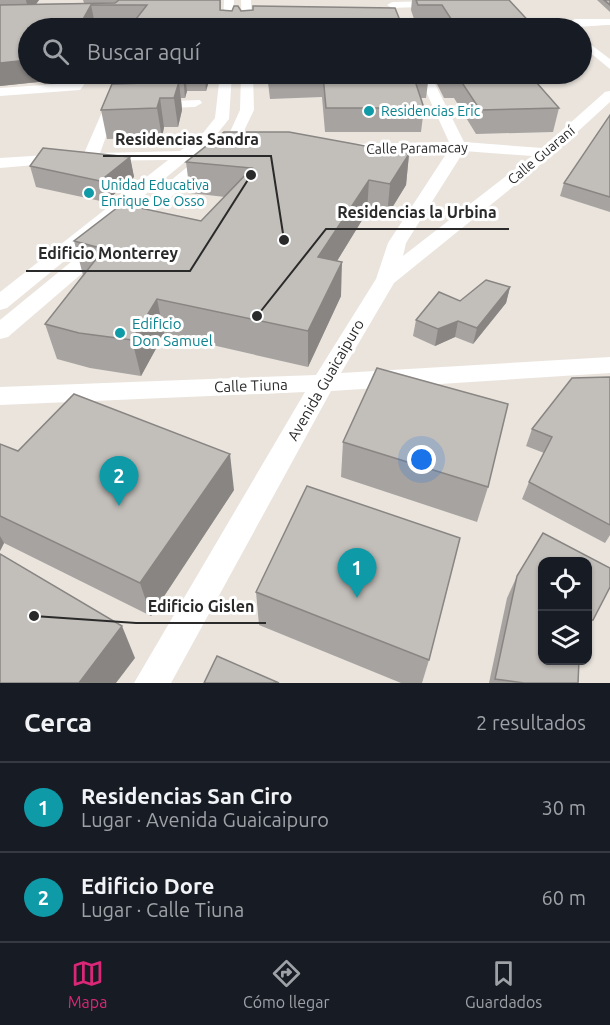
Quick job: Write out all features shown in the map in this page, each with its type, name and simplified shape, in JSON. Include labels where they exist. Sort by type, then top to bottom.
[{"type":"street","points":[[106,17],[117,17],[128,0]]},
{"type":"street","points":[[228,18],[229,0]]},
{"type":"street","points":[[246,0],[247,18]]},
{"type":"street","points":[[398,18],[390,2],[453,4]]},
{"type":"street","points":[[592,22],[610,22]]},
{"type":"street","points":[[592,50],[610,65]]},
{"type":"street","points":[[0,92],[75,87],[78,84]]},
{"type":"street","points":[[0,303],[208,136],[222,118],[225,84]]},
{"type":"street","points":[[0,332],[236,134],[245,119],[247,84]]},
{"type":"street","points":[[429,84],[459,146]]},
{"type":"street","name":"Calle Guaraní","points":[[386,279],[546,153],[610,95]]},
{"type":"street","points":[[90,158],[111,106],[195,103]]},
{"type":"street","name":"Calle Paramacay","points":[[333,149],[459,146],[546,153]]},
{"type":"street","name":"Avenida Guaicaipuro","points":[[152,683],[323,383],[386,279],[397,243],[459,146]]},
{"type":"street","points":[[215,153],[242,152]]},
{"type":"street","points":[[0,163],[185,155]]},
{"type":"street","name":"Calle Tiuna","points":[[0,396],[323,383],[610,365]]},
{"type":"street","points":[[584,367],[610,373]]},
{"type":"building","points":[[119,0],[220,0],[220,10],[232,11],[234,6],[238,6],[241,11],[253,10],[253,6],[395,8],[399,18],[137,18],[147,5],[91,5],[84,18],[18,18],[18,61],[0,63],[0,5],[115,3]]},
{"type":"building","points":[[416,0],[509,0],[526,18],[450,18],[442,5],[418,5]]},
{"type":"building","points":[[112,84],[178,84],[174,98],[160,98],[157,108],[101,110]]},
{"type":"building","points":[[324,84],[416,84],[424,108],[326,108]]},
{"type":"building","points":[[463,84],[538,84],[559,108],[480,110]]},
{"type":"building","points":[[610,115],[610,197],[564,183]]},
{"type":"building","points":[[224,132],[289,132],[409,154],[390,184],[369,180],[318,257],[342,262],[308,331],[157,299],[132,340],[79,333],[45,324],[104,249],[74,241],[122,204],[201,221],[252,168],[186,162]]},
{"type":"building","points":[[43,148],[130,157],[100,181],[30,166]]},
{"type":"building","points":[[486,280],[510,287],[477,328],[458,321],[438,329],[416,320],[439,292],[460,301]]},
{"type":"building","points":[[377,368],[508,404],[488,487],[343,442]]},
{"type":"building","points":[[610,377],[610,525],[529,482],[552,437],[532,429],[572,378]]},
{"type":"building","points":[[74,394],[230,454],[140,583],[0,516],[0,444],[18,451]]},
{"type":"building","points":[[307,486],[460,538],[429,660],[256,592]]},
{"type":"building","points":[[543,533],[589,557],[538,557],[538,665],[579,665],[578,683],[524,683],[495,679],[517,576]]},
{"type":"building","points":[[0,554],[122,626],[79,683],[0,683]]},
{"type":"building","points":[[592,559],[610,568],[610,587],[593,620]]},
{"type":"building","points":[[217,656],[279,683],[204,683]]},
{"type":"place","name":"Residencias Eric","points":[[369,111]]},
{"type":"place","name":"Edificio Monterrey","points":[[251,175]]},
{"type":"place","name":"Unidad Educativa Enrique De Osso","points":[[89,193]]},
{"type":"place","name":"Residencias Sandra","points":[[284,240]]},
{"type":"place","name":"Residencias la Urbina","points":[[257,316]]},
{"type":"place","name":"Edificio Don Samuel","points":[[120,333]]},
{"type":"place","name":"Edificio Dore","points":[[119,506]]},
{"type":"place","name":"Residencias San Ciro","points":[[357,598]]},
{"type":"place","name":"Edificio Gislen","points":[[34,616]]}]
